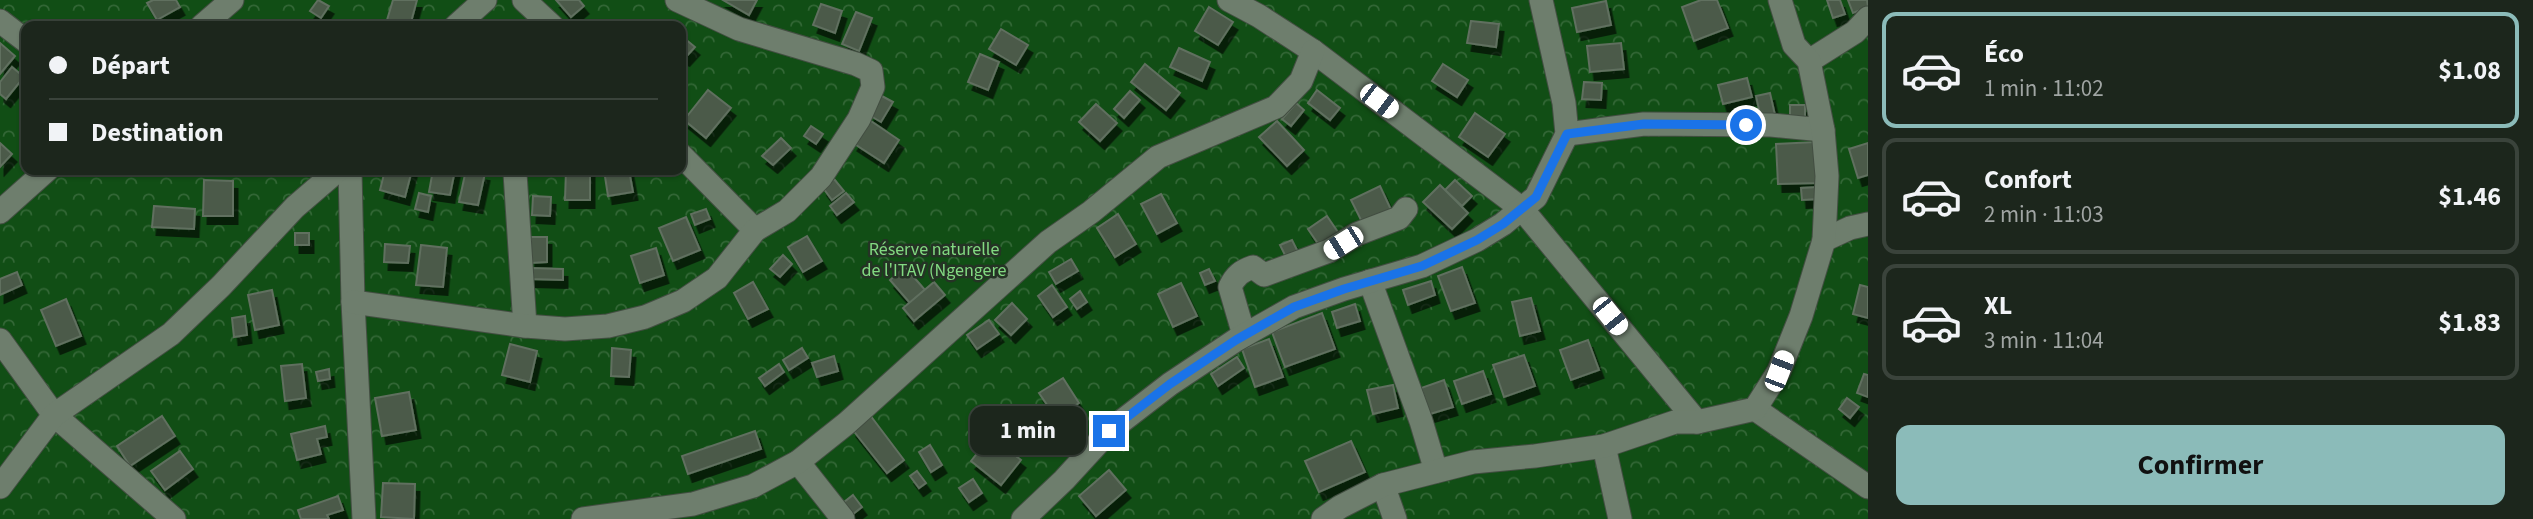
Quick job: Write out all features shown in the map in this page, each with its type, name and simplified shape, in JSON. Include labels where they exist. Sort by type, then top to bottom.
[{"type":"street","points":[[208,21],[232,0]]},
{"type":"street","points":[[462,21],[485,0]]},
{"type":"street","points":[[524,0],[547,21]]},
{"type":"street","points":[[353,302],[565,329],[607,326],[645,317],[683,302],[717,278],[755,230],[787,211],[821,177],[859,119],[873,87],[871,71],[856,64],[739,29],[677,0]]},
{"type":"street","points":[[1229,0],[1313,51],[1522,209],[1697,422]]},
{"type":"street","points":[[1023,519],[1109,431],[1170,384],[1244,335],[1294,307],[1422,266],[1477,240],[1536,197],[1567,134],[1559,78],[1541,0]]},
{"type":"street","points":[[1323,519],[1383,485],[1436,471],[1473,462],[1605,446],[1675,422],[1697,422],[1755,409],[1779,371],[1801,316],[1824,240],[1827,176],[1823,130],[1809,61],[1794,45],[1780,0]]},
{"type":"street","points":[[1809,61],[1855,32],[1868,18]]},
{"type":"street","points":[[0,22],[21,37]]},
{"type":"street","points":[[583,519],[643,514],[692,504],[753,486],[797,462],[847,424],[1048,242],[1091,212],[1158,157],[1276,107],[1301,82],[1313,51]]},
{"type":"street","points":[[1567,134],[1644,124],[1771,125],[1823,130]]},
{"type":"street","points":[[686,160],[755,230]]},
{"type":"street","points":[[0,212],[41,175]]},
{"type":"street","points":[[0,486],[54,415],[171,334],[221,286],[295,206],[332,175]]},
{"type":"street","points":[[351,175],[353,302],[365,519]]},
{"type":"street","points":[[515,175],[525,326]]},
{"type":"street","points":[[1244,335],[1230,287],[1234,278],[1253,267],[1264,275],[1329,251],[1357,234],[1399,218],[1406,209]]},
{"type":"street","points":[[1824,240],[1850,228],[1868,224]]},
{"type":"street","points":[[1370,281],[1421,421],[1436,471]]},
{"type":"street","points":[[0,340],[54,415],[174,519]]},
{"type":"street","points":[[1755,409],[1868,487]]},
{"type":"street","points":[[1605,446],[1620,519]]},
{"type":"street","points":[[797,462],[843,519]]},
{"type":"street","points":[[1383,485],[1395,519]]},
{"type":"green space","name":"Réserve naturelle de l'ITAV (Ngengere","points":[[0,0],[1868,0],[1868,519],[0,519]]},
{"type":"building","points":[[153,0],[176,0],[180,7],[157,20],[147,3]]},
{"type":"building","points":[[318,0],[329,6],[321,18],[310,11]]},
{"type":"building","points":[[393,0],[417,0],[411,21],[387,20]]},
{"type":"building","points":[[556,0],[579,0],[584,6],[571,17]]},
{"type":"building","points":[[723,0],[757,0],[749,15]]},
{"type":"building","points":[[1701,0],[1717,0],[1728,28],[1694,41],[1682,7]]},
{"type":"building","points":[[1827,0],[1840,0],[1845,14],[1833,18]]},
{"type":"building","points":[[1848,0],[1867,0],[1868,7],[1853,13]]},
{"type":"building","points":[[1606,1],[1611,25],[1577,32],[1572,8]]},
{"type":"building","points":[[821,4],[842,11],[835,33],[813,25]]},
{"type":"building","points":[[1209,7],[1233,22],[1218,45],[1195,31]]},
{"type":"building","points":[[856,12],[872,18],[859,51],[842,44]]},
{"type":"building","points":[[1471,21],[1499,24],[1496,47],[1467,43]]},
{"type":"building","points":[[1001,29],[1028,45],[1016,65],[989,49]]},
{"type":"building","points":[[686,40],[695,47],[686,57]]},
{"type":"building","points":[[0,43],[15,56],[0,74]]},
{"type":"building","points":[[1621,43],[1624,69],[1590,72],[1587,46]]},
{"type":"building","points":[[1179,48],[1210,62],[1202,81],[1170,67]]},
{"type":"building","points":[[980,54],[999,62],[988,90],[968,82]]},
{"type":"building","points":[[1145,64],[1180,93],[1166,110],[1131,82]]},
{"type":"building","points":[[1443,64],[1468,80],[1457,97],[1432,81]]},
{"type":"building","points":[[12,67],[21,74],[21,81],[6,99],[0,94],[0,82]]},
{"type":"building","points":[[1747,78],[1752,97],[1723,104],[1718,85]]},
{"type":"building","points":[[1584,82],[1602,83],[1601,100],[1582,99]]},
{"type":"building","points":[[708,90],[731,108],[706,138],[686,122],[686,118]]},
{"type":"building","points":[[1317,90],[1340,108],[1330,120],[1308,103]]},
{"type":"building","points":[[1130,91],[1140,100],[1124,118],[1114,109]]},
{"type":"building","points":[[1770,93],[1775,115],[1761,119],[1756,96]]},
{"type":"building","points":[[880,95],[893,102],[881,122],[869,115]]},
{"type":"building","points":[[1296,103],[1304,110],[1291,126],[1282,119]]},
{"type":"building","points":[[1096,104],[1117,123],[1100,141],[1079,122]]},
{"type":"building","points":[[1790,105],[1805,105],[1805,121],[1790,121]]},
{"type":"building","points":[[1475,113],[1505,134],[1488,157],[1459,137]]},
{"type":"building","points":[[868,119],[899,140],[884,163],[853,143]]},
{"type":"building","points":[[1277,121],[1304,150],[1287,166],[1259,137]]},
{"type":"building","points":[[811,126],[823,134],[816,144],[804,136]]},
{"type":"building","points":[[781,138],[791,148],[773,165],[762,156]]},
{"type":"building","points":[[1816,142],[1817,183],[1778,184],[1776,144]]},
{"type":"building","points":[[0,143],[12,154],[0,167]]},
{"type":"building","points":[[1868,143],[1868,175],[1858,178],[1849,149]]},
{"type":"building","points":[[384,175],[411,175],[405,197],[380,190]]},
{"type":"building","points":[[432,175],[454,175],[450,195],[429,192]]},
{"type":"building","points":[[465,175],[485,175],[478,205],[459,202]]},
{"type":"building","points":[[566,175],[590,175],[590,200],[565,200]]},
{"type":"building","points":[[605,175],[630,175],[633,192],[608,196]]},
{"type":"building","points":[[834,179],[844,191],[832,200],[823,188]]},
{"type":"building","points":[[204,180],[233,181],[233,216],[203,216]]},
{"type":"building","points":[[1455,180],[1472,196],[1462,206],[1445,190]]},
{"type":"building","points":[[1440,185],[1468,213],[1452,229],[1423,202]]},
{"type":"building","points":[[1380,186],[1393,214],[1365,228],[1351,200]]},
{"type":"building","points":[[1818,187],[1819,199],[1802,200],[1801,188]]},
{"type":"building","points":[[419,193],[431,196],[428,212],[415,209]]},
{"type":"building","points":[[846,193],[854,202],[837,215],[830,206]]},
{"type":"building","points":[[1161,194],[1177,223],[1157,234],[1141,204]]},
{"type":"building","points":[[533,196],[551,197],[550,216],[532,215]]},
{"type":"building","points":[[154,206],[195,209],[194,229],[152,227]]},
{"type":"building","points":[[706,209],[710,219],[695,225],[691,214]]},
{"type":"building","points":[[1118,214],[1136,244],[1115,257],[1097,228]]},
{"type":"building","points":[[1327,216],[1342,238],[1323,251],[1308,229]]},
{"type":"building","points":[[686,217],[700,250],[673,261],[659,228]]},
{"type":"building","points":[[295,233],[309,233],[309,245],[295,245]]},
{"type":"building","points":[[807,236],[822,261],[803,272],[788,247]]},
{"type":"building","points":[[531,237],[547,237],[547,262],[531,263]]},
{"type":"building","points":[[1292,240],[1298,252],[1286,257],[1280,245]]},
{"type":"building","points":[[385,244],[410,246],[408,263],[384,262]]},
{"type":"building","points":[[421,245],[447,248],[443,287],[416,285]]},
{"type":"building","points":[[656,248],[664,275],[640,283],[631,256]]},
{"type":"building","points":[[783,255],[792,264],[780,277],[770,269]]},
{"type":"building","points":[[1071,259],[1078,271],[1056,284],[1049,272]]},
{"type":"building","points":[[905,267],[925,290],[910,303],[890,280]]},
{"type":"building","points":[[1462,267],[1475,303],[1451,311],[1438,276]]},
{"type":"building","points":[[531,268],[563,269],[563,280],[530,279]]},
{"type":"building","points":[[1209,269],[1215,281],[1205,285],[1200,273]]},
{"type":"building","points":[[17,272],[22,285],[0,295],[0,279]]},
{"type":"building","points":[[1431,281],[1435,295],[1408,305],[1403,290]]},
{"type":"building","points":[[753,282],[768,309],[748,319],[734,293]]},
{"type":"building","points":[[934,282],[945,295],[914,321],[903,308]]},
{"type":"building","points":[[1181,283],[1197,316],[1173,327],[1158,294]]},
{"type":"building","points":[[1052,285],[1067,307],[1053,317],[1038,296]]},
{"type":"building","points":[[1860,285],[1868,287],[1868,318],[1853,314]]},
{"type":"building","points":[[272,290],[279,325],[255,330],[248,295]]},
{"type":"building","points":[[1080,291],[1087,302],[1077,309],[1070,299]]},
{"type":"building","points":[[1531,298],[1540,331],[1520,336],[1512,302]]},
{"type":"building","points":[[66,299],[81,336],[56,346],[41,310]]},
{"type":"building","points":[[1012,303],[1027,319],[1011,335],[995,320]]},
{"type":"building","points":[[1355,304],[1360,321],[1337,328],[1332,312]]},
{"type":"building","points":[[1322,313],[1335,349],[1285,367],[1272,332]]},
{"type":"building","points":[[245,316],[247,335],[234,337],[232,318]]},
{"type":"building","points":[[989,320],[999,334],[977,349],[967,335]]},
{"type":"building","points":[[1269,339],[1283,377],[1255,387],[1242,349]]},
{"type":"building","points":[[1588,340],[1599,370],[1571,380],[1560,350]]},
{"type":"building","points":[[510,344],[537,351],[530,382],[502,375]]},
{"type":"building","points":[[612,348],[631,350],[629,377],[611,376]]},
{"type":"building","points":[[802,348],[808,358],[789,370],[783,360]]},
{"type":"building","points":[[1524,355],[1535,386],[1504,397],[1493,365]]},
{"type":"building","points":[[834,356],[838,371],[817,377],[812,363]]},
{"type":"building","points":[[1237,357],[1244,368],[1218,386],[1211,374]]},
{"type":"building","points":[[302,364],[306,398],[285,401],[281,366]]},
{"type":"building","points":[[779,364],[784,372],[765,386],[759,378]]},
{"type":"building","points":[[329,369],[330,379],[318,381],[316,372]]},
{"type":"building","points":[[1483,371],[1491,394],[1462,404],[1454,381]]},
{"type":"building","points":[[1864,374],[1868,375],[1868,397],[1857,393]]},
{"type":"building","points":[[1063,378],[1079,403],[1056,418],[1039,393]]},
{"type":"building","points":[[1444,380],[1453,407],[1430,414],[1421,388]]},
{"type":"building","points":[[1393,385],[1398,408],[1373,414],[1367,390]]},
{"type":"building","points":[[409,392],[416,430],[382,436],[375,398]]},
{"type":"building","points":[[1847,398],[1859,407],[1850,418],[1839,409]]},
{"type":"building","points":[[870,415],[904,460],[887,473],[852,429]]},
{"type":"building","points":[[1035,415],[1044,425],[1033,435],[1024,426]]},
{"type":"building","points":[[162,416],[175,436],[130,466],[117,446]]},
{"type":"building","points":[[325,426],[327,437],[317,439],[321,454],[297,460],[291,434]]},
{"type":"building","points":[[755,431],[761,449],[688,474],[682,456]]},
{"type":"building","points":[[991,436],[1021,460],[1001,485],[971,461]]},
{"type":"building","points":[[1351,441],[1365,472],[1319,492],[1305,461]]},
{"type":"building","points":[[930,445],[942,465],[931,472],[919,452]]},
{"type":"building","points":[[180,451],[193,469],[165,490],[151,471]]},
{"type":"building","points":[[1109,470],[1126,490],[1096,516],[1079,496]]},
{"type":"building","points":[[917,471],[926,483],[919,488],[910,476]]},
{"type":"building","points":[[973,479],[982,493],[969,502],[959,488]]},
{"type":"building","points":[[383,483],[415,484],[414,519],[381,517]]},
{"type":"building","points":[[853,495],[862,507],[848,518],[839,506]]},
{"type":"building","points":[[338,496],[343,510],[327,515],[329,519],[301,519],[298,510]]},
{"type":"route","points":[[1109,431],[1170,384],[1236,340],[1294,307],[1422,266],[1477,240],[1503,224],[1536,197],[1567,134],[1644,124],[1746,125]]}]
